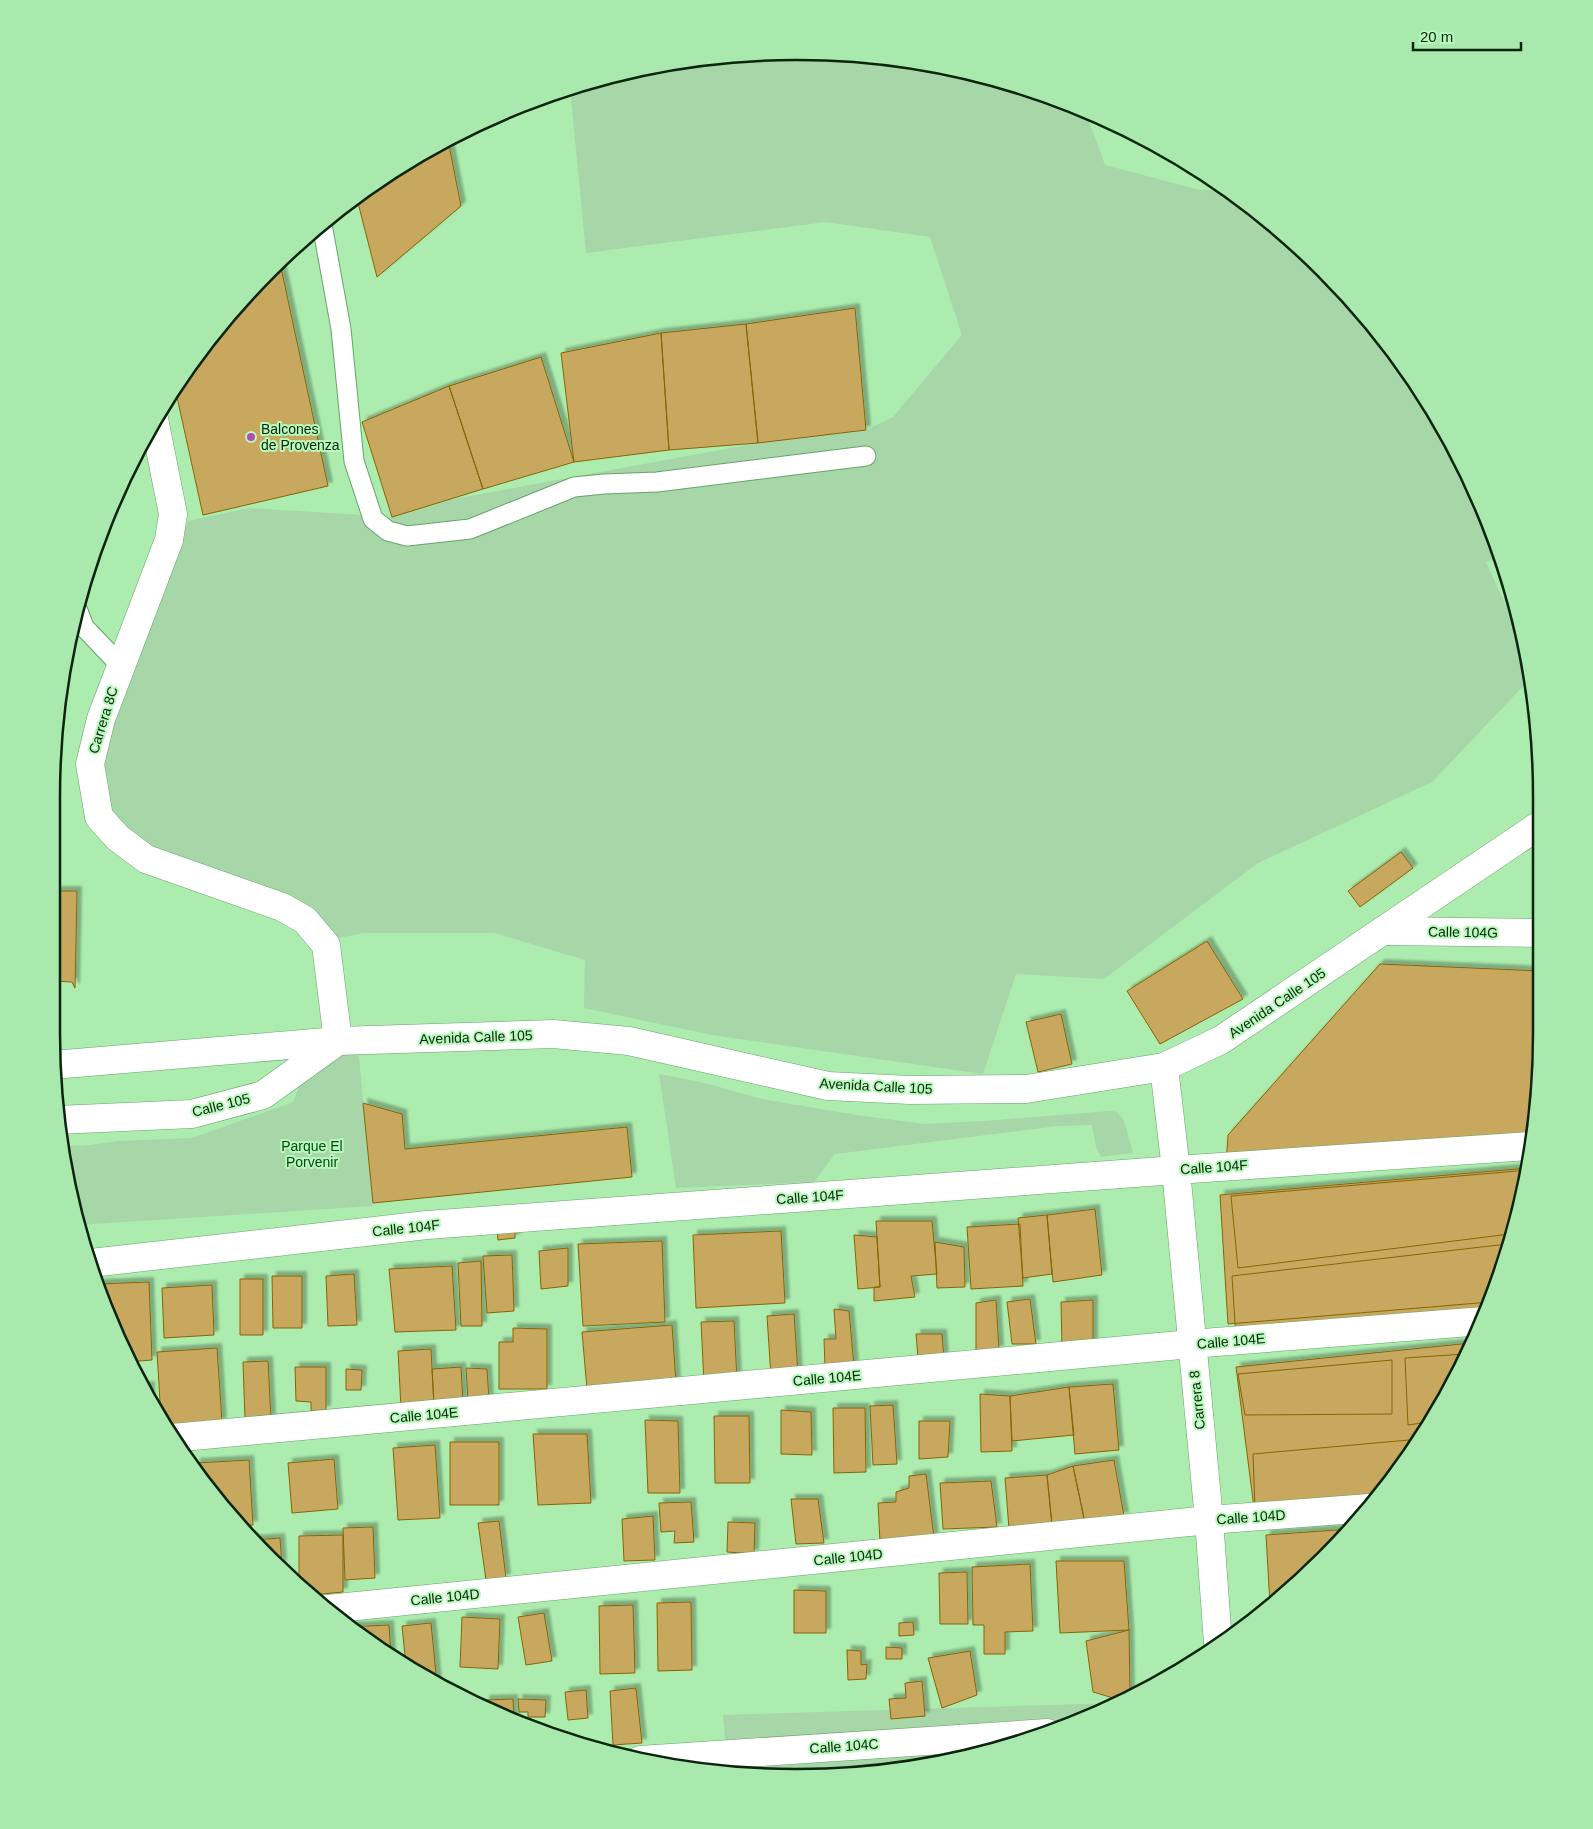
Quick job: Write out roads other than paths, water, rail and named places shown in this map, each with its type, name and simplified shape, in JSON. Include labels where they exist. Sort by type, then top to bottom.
[{"type":"street","name":"Carrera 8C","points":[[157,433],[172,514],[169,540],[101,719],[90,764],[99,817],[118,838],[146,859],[282,906],[306,920],[326,945],[338,1041]]},
{"type":"street","name":"Avenida Calle 105","points":[[61,1064],[338,1041],[553,1034],[629,1041],[828,1086],[910,1090],[1026,1089],[1164,1067],[1221,1040],[1533,829]]},
{"type":"street","name":"Calle 104G","points":[[1384,931],[1533,933]]},
{"type":"street","name":"Calle 105","points":[[65,1120],[192,1114],[263,1095],[338,1041]]},
{"type":"street","name":"Carrera 8","points":[[1164,1067],[1176,1170],[1209,1520],[1218,1637]]},
{"type":"street","name":"Calle 104F","points":[[97,1262],[427,1225],[1524,1146]]},
{"type":"street","name":"Calle 104E","points":[[181,1437],[1191,1344],[1473,1322]]},
{"type":"street","name":"Calle 104D","points":[[337,1608],[1209,1520],[1358,1509]]},
{"type":"street","name":"Calle 104C","points":[[670,1758],[1016,1735]]},
{"type":"lane","points":[[324,232],[342,329],[354,460],[373,519],[388,531],[407,536],[470,528],[574,487],[665,481],[866,456]]},
{"type":"lane","points":[[82,621],[84,627],[121,666]]},
{"type":"place","name":"Balcones de Provenza","points":[[251,437]]},
{"type":"park label","name":"Parque El Porvenir","points":[[312,1154]]}]
